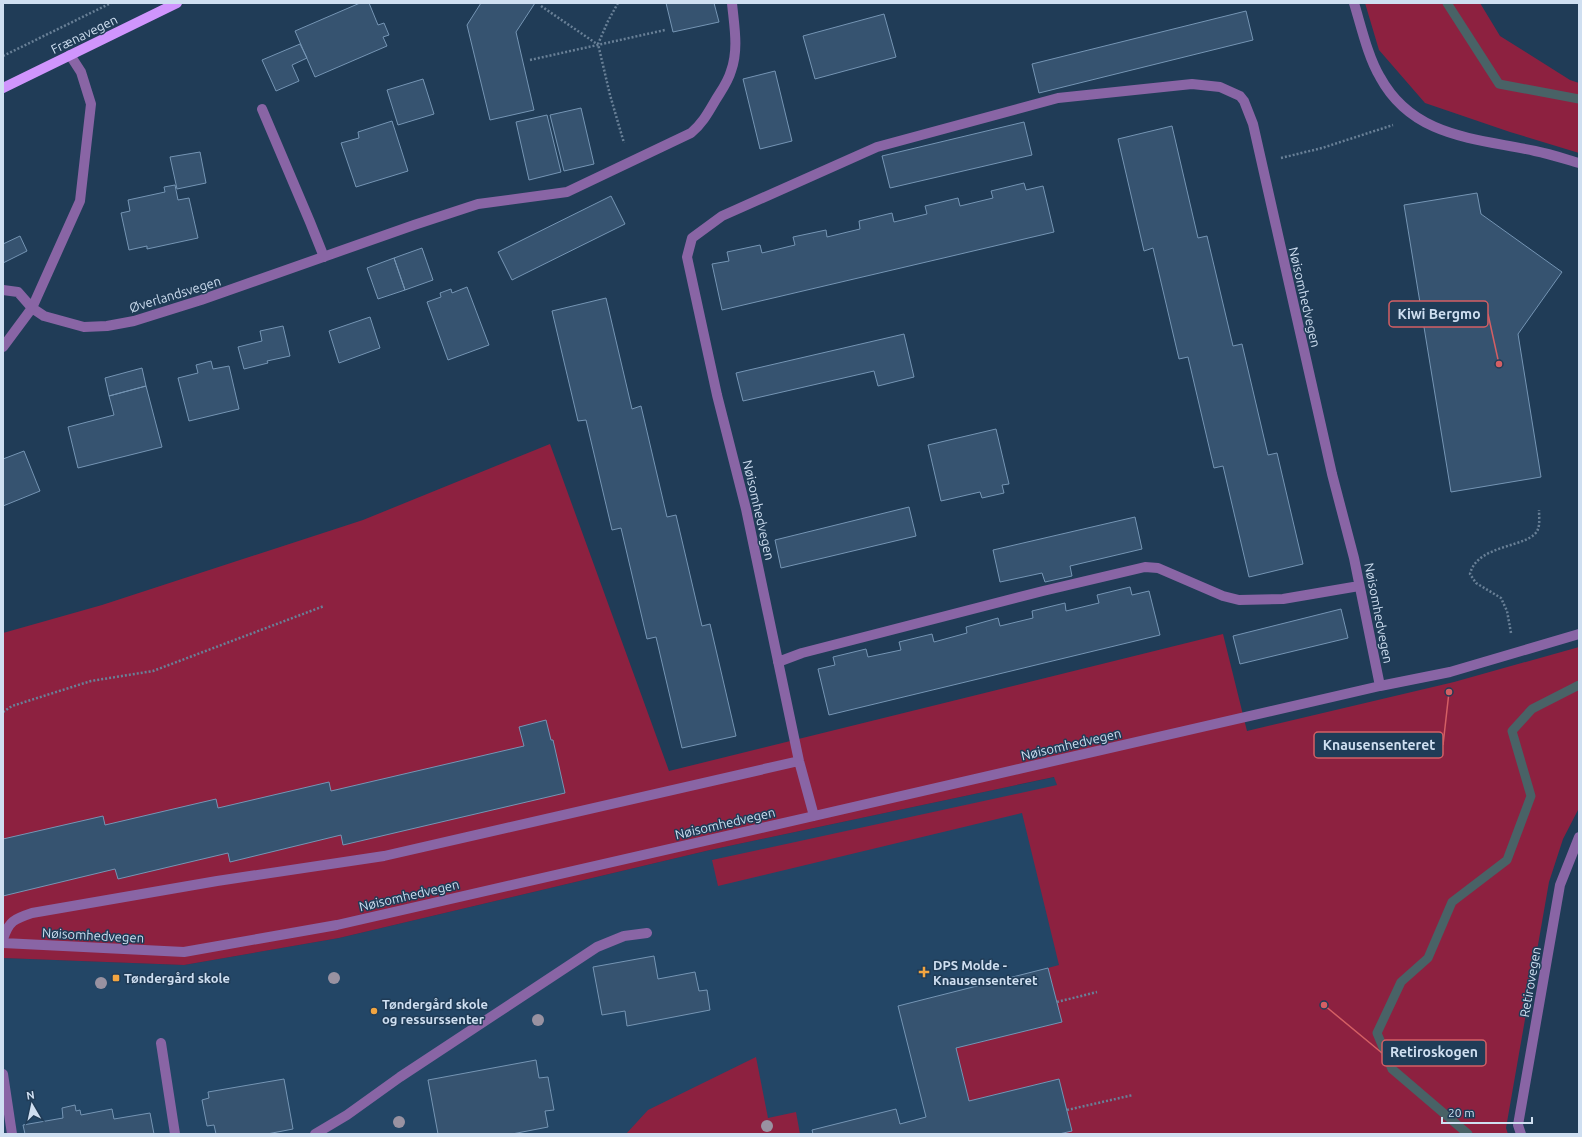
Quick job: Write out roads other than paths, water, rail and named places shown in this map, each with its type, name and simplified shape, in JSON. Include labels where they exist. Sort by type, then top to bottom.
[{"type":"main road","name":"Frænavegen","points":[[3,88],[177,3]]},
{"type":"street","name":"Øverlandsvegen","points":[[32,308],[44,316],[84,327],[114,325],[134,321],[201,300],[478,204],[567,192],[692,133],[703,121],[725,84],[734,60],[736,43],[732,3]]},
{"type":"street","points":[[1354,3],[1380,77],[1395,99],[1411,113],[1432,127],[1458,136],[1537,151],[1579,163]]},
{"type":"street","points":[[3,347],[32,308],[80,201],[91,104],[80,72],[70,55]]},
{"type":"street","name":"Nøisomhedvegen","points":[[814,816],[799,761],[746,509],[717,395],[687,257],[692,238],[722,216],[878,146],[1058,98],[1146,87],[1192,84],[1220,87],[1240,96],[1244,101],[1253,124],[1332,474],[1354,558],[1380,686]]},
{"type":"street","points":[[262,109],[324,257]]},
{"type":"street","points":[[3,290],[18,292],[32,308]]},
{"type":"street","points":[[778,662],[802,653],[1043,591],[1145,567],[1158,568],[1223,596],[1239,600],[1283,599],[1359,586]]},
{"type":"street","name":"Nøisomhedvegen","points":[[3,943],[184,952],[337,925],[1380,686],[1450,672],[1579,634]]},
{"type":"street","points":[[3,939],[7,926],[16,918],[32,913],[217,881],[384,856],[799,761]]},
{"type":"street","name":"Retirovegen","points":[[1521,1134],[1518,1125],[1560,885],[1578,841]]},
{"type":"street","points":[[315,1134],[347,1115],[407,1073],[596,947],[624,936],[647,933]]},
{"type":"street","points":[[161,1043],[175,1134]]},
{"type":"street","points":[[3,1074],[12,1134]]},
{"type":"waterway","points":[[1447,3],[1499,84],[1579,99]]},
{"type":"waterway","points":[[1468,1134],[1392,1069],[1377,1033],[1401,982],[1428,958],[1452,902],[1507,860],[1531,796],[1512,731],[1532,709],[1579,685]]},
{"type":"place","name":"Kiwi Bergmo","points":[[1499,364]]},
{"type":"place","name":"Knausensenteret","points":[[1449,692]]},
{"type":"place","name":"DPS Molde - Knausensenteret","points":[[924,972]]},
{"type":"place","name":"Tøndergård skole","points":[[116,978]]},
{"type":"place","name":"Retiroskogen","points":[[1324,1005]]},
{"type":"place","name":"Tøndergård skole og ressurssenter","points":[[374,1011]]}]
